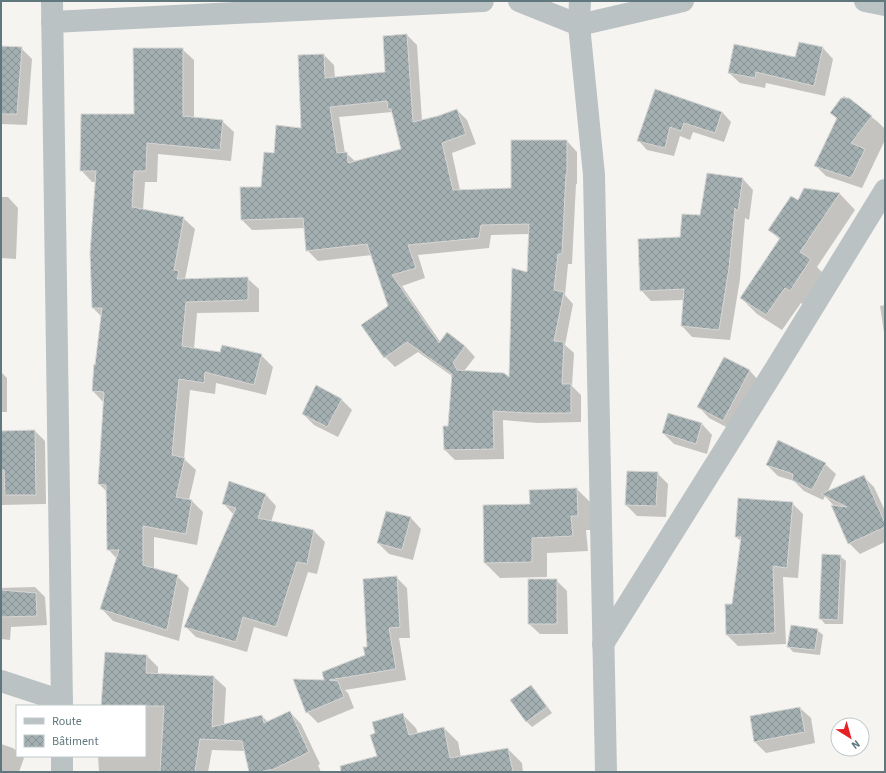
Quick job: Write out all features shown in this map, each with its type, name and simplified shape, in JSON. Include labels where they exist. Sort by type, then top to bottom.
[{"type":"street","points":[[1,681],[62,703],[52,1]]},
{"type":"street","points":[[52,22],[483,1]]},
{"type":"street","points":[[519,1],[579,25],[683,1]]},
{"type":"street","points":[[580,1],[579,25],[594,175],[606,772]]},
{"type":"street","points":[[865,1],[885,5]]},
{"type":"street","points":[[603,644],[885,190]]},
{"type":"street","points":[[62,757],[62,772]]},
{"type":"building","points":[[407,34],[413,122],[438,116],[457,109],[466,134],[442,143],[453,190],[511,188],[511,140],[567,140],[567,174],[562,254],[558,254],[554,290],[564,292],[554,341],[564,342],[562,384],[571,384],[571,413],[493,411],[494,449],[444,450],[443,426],[448,426],[452,374],[407,342],[384,358],[361,325],[388,306],[367,244],[306,251],[303,218],[241,220],[240,187],[261,187],[264,152],[274,153],[276,125],[301,128],[298,55],[324,54],[325,78],[385,72],[383,36]],"holes":[[[387,101],[388,109],[391,109],[401,149],[348,163],[347,152],[337,153],[330,107]],[[529,224],[527,272],[512,268],[509,377],[504,373],[457,370],[453,363],[465,346],[447,332],[439,343],[392,275],[416,268],[408,245],[479,238],[481,225]]]},
{"type":"building","points":[[799,42],[823,47],[814,86],[756,72],[755,78],[728,73],[734,44],[795,57]]},
{"type":"building","points":[[1,46],[22,47],[17,114],[1,114]]},
{"type":"building","points":[[133,48],[183,48],[183,116],[223,120],[220,150],[147,143],[146,171],[134,171],[132,207],[184,217],[174,270],[179,271],[177,279],[248,277],[248,300],[186,302],[182,346],[220,352],[222,345],[262,354],[254,385],[205,372],[204,383],[179,379],[172,455],[185,458],[176,497],[192,500],[186,534],[143,526],[143,565],[178,575],[167,630],[100,609],[119,550],[107,550],[106,485],[98,484],[104,392],[92,391],[94,364],[95,365],[102,308],[92,308],[90,253],[96,171],[80,171],[81,114],[134,114]]},
{"type":"building","points":[[655,89],[722,112],[715,133],[684,123],[681,131],[670,127],[665,148],[637,141]]},
{"type":"building","points":[[841,98],[849,98],[872,116],[851,143],[865,149],[851,178],[814,166],[837,118],[830,113]]},
{"type":"building","points":[[707,173],[743,178],[738,211],[735,208],[729,268],[719,330],[681,326],[684,289],[640,291],[638,239],[680,237],[682,214],[700,215]]},
{"type":"building","points":[[804,188],[840,193],[800,252],[811,259],[790,291],[785,288],[766,315],[740,298],[780,238],[768,230],[791,196],[798,200]]},
{"type":"building","points":[[724,357],[750,370],[723,421],[697,407]]},
{"type":"building","points":[[316,385],[342,399],[327,427],[302,414]]},
{"type":"building","points":[[668,413],[702,423],[696,444],[662,433]]},
{"type":"building","points":[[35,430],[36,495],[5,495],[4,470],[1,470],[1,431]]},
{"type":"building","points":[[778,440],[826,463],[812,490],[792,480],[793,474],[766,465]]},
{"type":"building","points":[[627,471],[658,472],[656,506],[625,505]]},
{"type":"building","points":[[864,475],[885,523],[885,527],[848,544],[831,505],[847,507],[821,494]]},
{"type":"building","points":[[229,481],[266,494],[258,518],[314,530],[307,564],[297,562],[276,627],[243,617],[236,642],[184,627],[236,508],[222,504]]},
{"type":"building","points":[[577,488],[578,516],[571,516],[573,536],[532,538],[532,562],[484,563],[483,505],[530,504],[529,490]]},
{"type":"building","points":[[738,498],[793,502],[787,568],[773,566],[775,633],[726,635],[725,604],[732,604],[741,537],[735,537]]},
{"type":"building","points":[[386,511],[411,517],[402,550],[377,543]]},
{"type":"building","points":[[822,554],[841,555],[838,620],[819,619]]},
{"type":"building","points":[[397,576],[400,627],[389,628],[396,669],[329,680],[338,681],[344,697],[306,713],[293,679],[324,680],[322,672],[365,655],[363,647],[367,647],[363,579]]},
{"type":"building","points":[[528,579],[557,579],[557,624],[528,624]]},
{"type":"building","points":[[1,590],[36,593],[37,616],[1,617]]},
{"type":"building","points":[[791,625],[818,629],[815,650],[787,647]]},
{"type":"building","points":[[105,652],[147,655],[146,673],[214,676],[212,727],[262,715],[264,723],[290,711],[309,752],[274,769],[249,772],[242,741],[200,739],[195,772],[160,772],[164,706],[101,705]]},
{"type":"building","points":[[531,685],[547,707],[526,722],[510,700]]},
{"type":"building","points":[[800,707],[805,732],[754,742],[750,716]]},
{"type":"building","points":[[403,713],[409,735],[444,727],[450,758],[508,748],[513,772],[341,772],[340,766],[377,756],[370,735],[375,733],[372,722]]}]
